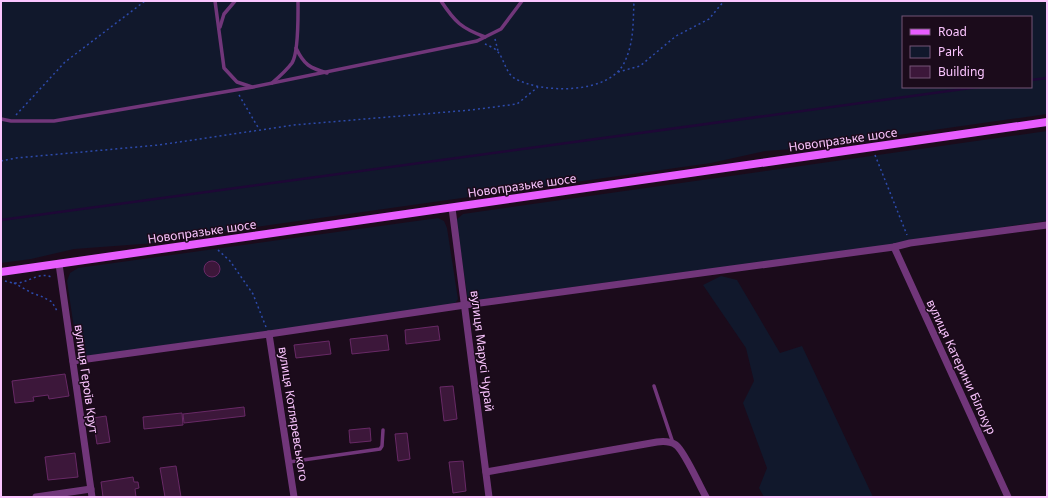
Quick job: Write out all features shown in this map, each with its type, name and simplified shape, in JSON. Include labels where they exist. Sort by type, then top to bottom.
[{"type":"main road","name":"Новопразьке шосе","points":[[1,272],[1047,122]]},
{"type":"street","name":"вулиця Марусі Чурай","points":[[452,208],[489,497]]},
{"type":"street","points":[[73,361],[465,305],[1047,225]]},
{"type":"street","name":"вулиця Катерини Білокур","points":[[894,247],[1008,497]]},
{"type":"street","name":"вулиця Героїв Крут","points":[[59,264],[92,493]]},
{"type":"street","name":"вулиця Котляревського","points":[[269,334],[294,497]]},
{"type":"street","points":[[486,472],[657,442],[668,442],[674,444],[680,449],[706,497]]},
{"type":"street","points":[[36,497],[92,493]]},
{"type":"lane","points":[[215,1],[224,68],[237,82],[253,87]]},
{"type":"lane","points":[[220,30],[224,14],[235,1]]},
{"type":"lane","points":[[270,84],[284,73],[293,61],[296,47],[298,1]]},
{"type":"lane","points":[[441,1],[458,24],[469,31],[484,37]]},
{"type":"lane","points":[[1,119],[11,121],[54,121],[270,84],[477,41],[501,29],[522,1]]},
{"type":"lane","points":[[296,47],[301,58],[308,66],[328,73]]},
{"type":"lane","points":[[654,386],[674,444]]},
{"type":"lane","points":[[289,462],[380,449],[382,446],[383,430]]},
{"type":"path","points":[[11,121],[65,62],[145,1]]},
{"type":"path","points":[[618,72],[625,62],[632,39],[634,1]]},
{"type":"path","points":[[501,29],[495,40],[498,52],[512,77],[538,87],[578,89],[605,80],[618,72],[640,66],[676,36],[709,20],[724,1]]},
{"type":"path","points":[[477,41],[498,52]]},
{"type":"path","points":[[1,161],[16,158],[159,145],[294,124],[471,110],[517,104],[538,87]]},
{"type":"path","points":[[236,90],[259,129]]},
{"type":"path","points":[[873,147],[910,243]]},
{"type":"path","points":[[211,243],[230,261],[253,294],[269,334]]},
{"type":"path","points":[[14,283],[24,282],[32,277],[48,275],[54,279],[55,286],[62,285]]},
{"type":"path","points":[[1,281],[14,283],[52,302],[59,314]]},
{"type":"green space","points":[[1,1],[1047,1],[1047,114],[807,148],[765,151],[711,163],[221,232],[155,243],[74,249],[31,259],[1,263]]},
{"type":"green space","points":[[1047,131],[1047,221],[912,240],[891,245],[468,301],[456,220],[463,214]]},
{"type":"green space","points":[[438,218],[444,221],[447,228],[458,299],[454,305],[81,357],[78,355],[67,281],[70,273],[78,268]]},
{"type":"green space","points":[[721,276],[737,280],[780,353],[802,346],[873,497],[764,497],[759,488],[767,468],[743,403],[754,381],[746,348],[703,285]]},
{"type":"building","points":[[212,261],[219,266],[220,269],[215,276],[212,277],[205,272],[204,269],[209,262]]},
{"type":"building","points":[[438,326],[440,340],[406,344],[405,330]]},
{"type":"building","points":[[387,335],[389,350],[352,354],[350,339]]},
{"type":"building","points":[[329,341],[331,354],[296,358],[294,345]]},
{"type":"building","points":[[65,374],[69,396],[49,399],[48,395],[33,397],[34,401],[15,403],[12,381]]},
{"type":"building","points":[[453,386],[457,419],[444,421],[440,387]]},
{"type":"building","points":[[244,407],[245,416],[184,423],[183,414]]},
{"type":"building","points":[[182,413],[183,425],[144,429],[143,417]]},
{"type":"building","points":[[106,416],[110,442],[97,444],[93,418]]},
{"type":"building","points":[[370,428],[371,441],[350,443],[349,430]]},
{"type":"building","points":[[407,433],[410,459],[398,461],[395,434]]},
{"type":"building","points":[[75,453],[78,477],[48,480],[45,457]]},
{"type":"building","points":[[463,461],[466,491],[453,493],[449,462]]},
{"type":"building","points":[[176,466],[181,497],[165,497],[160,468]]},
{"type":"building","points":[[133,477],[134,482],[138,482],[139,488],[135,489],[136,497],[103,497],[101,482]]},
{"type":"waterway","points":[[1032,80],[1047,78]]},
{"type":"waterway","points":[[1,220],[971,88]]}]
